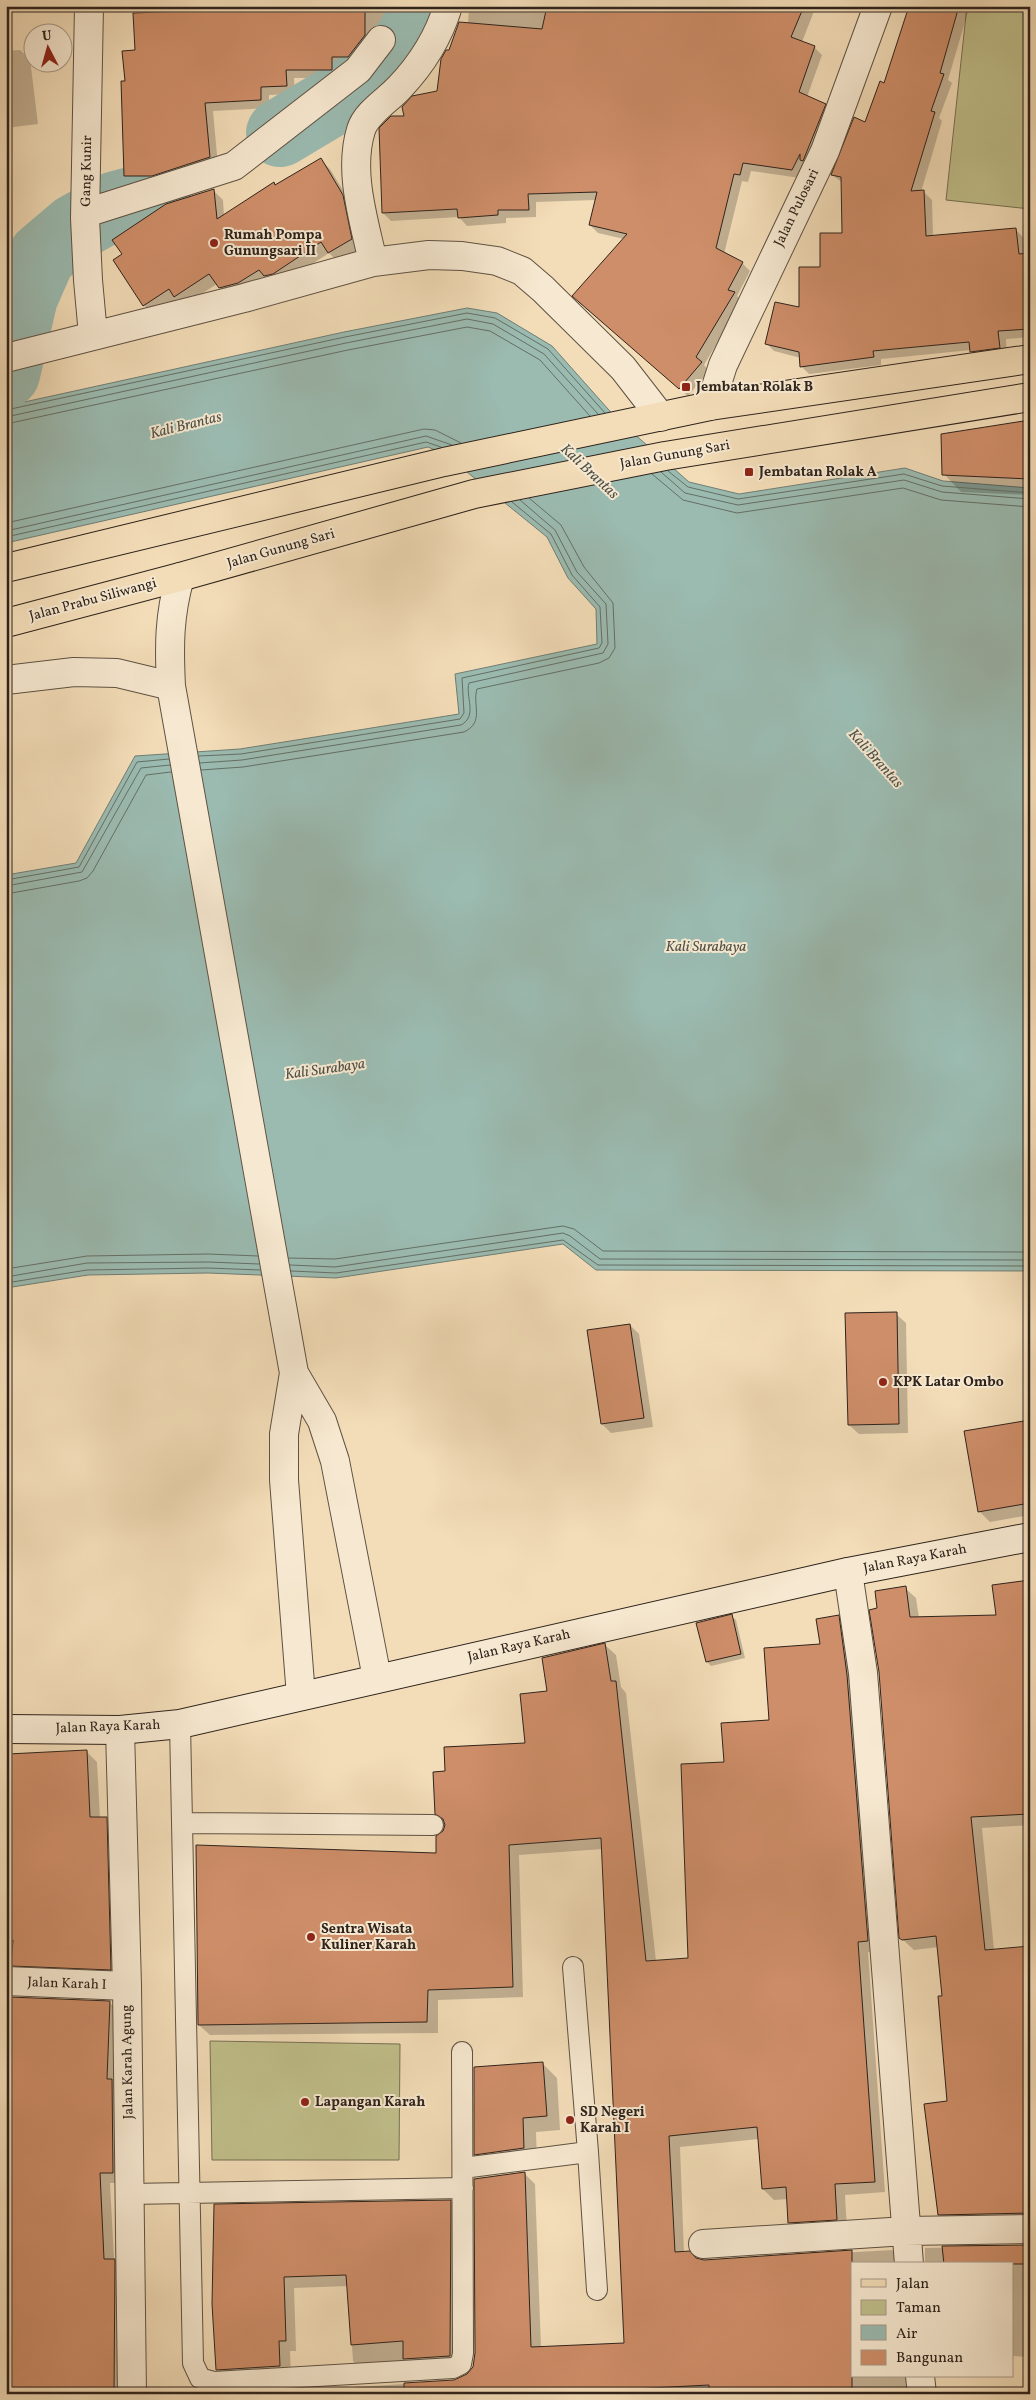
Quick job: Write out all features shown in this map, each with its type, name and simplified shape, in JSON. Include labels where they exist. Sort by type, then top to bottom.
[{"type":"main road","points":[[6,568],[142,537],[444,462],[661,416],[710,406],[1030,359]]},
{"type":"main road","name":"Jalan Gunung Sari","points":[[180,578],[474,494],[665,456],[1030,397]]},
{"type":"main road","name":"Jalan Prabu Siliwangi","points":[[6,623],[180,578]]},
{"type":"street","name":"Gang Kunir","points":[[88,6],[86,222],[93,335]]},
{"type":"street","points":[[372,262],[357,182],[360,136],[367,119],[425,56],[444,21],[448,6]]},
{"type":"street","name":"Jalan Pulosari","points":[[710,406],[723,365],[825,150],[878,6]]},
{"type":"street","points":[[86,222],[234,166],[358,70],[375,53],[399,85]]},
{"type":"street","points":[[6,358],[244,298],[372,262],[429,255],[462,256],[497,261],[522,271],[543,289],[623,368],[661,416]]},
{"type":"street","points":[[180,578],[172,606],[168,641],[171,686],[294,1373],[284,1434],[284,1480],[301,1696]]},
{"type":"street","points":[[6,680],[74,672],[117,673],[171,686]]},
{"type":"street","points":[[294,1373],[322,1420],[335,1461],[377,1678]]},
{"type":"street","name":"Jalan Raya Karah","points":[[6,1729],[120,1730],[180,1724],[848,1572],[1030,1538]]},
{"type":"street","points":[[848,1572],[863,1672],[909,2262]]},
{"type":"street","name":"Jalan Karah Agung","points":[[120,1730],[127,1986],[132,2394]]},
{"type":"street","name":"Jalan Karah I","points":[[6,1981],[127,1986]]},
{"type":"street","points":[[704,2244],[906,2231],[1030,2229]]},
{"type":"street","points":[[920,2378],[922,2394]]},
{"type":"lane","points":[[180,1724],[193,2363],[200,2378],[214,2382],[458,2366],[464,2353],[462,2052]]},
{"type":"lane","points":[[182,1823],[433,1825]]},
{"type":"lane","points":[[573,1967],[598,2290]]},
{"type":"lane","points":[[463,2168],[588,2152]]},
{"type":"lane","points":[[130,2194],[463,2188]]},
{"type":"green space","points":[[967,6],[1030,6],[1030,209],[946,200]]},
{"type":"green space","name":"Lapangan Karah","points":[[210,2041],[400,2044],[399,2160],[212,2160]]},
{"type":"water","name":"Kali Surabaya","points":[[467,308],[497,313],[552,346],[616,418],[689,482],[739,494],[905,468],[943,481],[1030,488],[1030,1271],[596,1270],[563,1244],[336,1278],[208,1273],[88,1275],[6,1288],[6,875],[76,863],[135,756],[240,749],[459,714],[455,674],[597,644],[596,609],[568,578],[547,537],[446,455],[428,447],[6,543],[6,406],[344,332]]},
{"type":"building","points":[[236,6],[365,6],[365,35],[348,57],[332,57],[332,70],[286,70],[287,86],[261,87],[261,100],[205,103],[210,157],[152,176],[124,176],[121,81],[125,81],[122,51],[135,50],[133,13],[236,9]]},
{"type":"building","points":[[547,6],[804,6],[791,37],[815,46],[799,92],[826,104],[803,161],[800,160],[800,154],[792,170],[743,163],[740,175],[734,174],[716,248],[743,262],[728,290],[735,292],[696,357],[702,362],[679,389],[572,296],[627,234],[589,225],[597,192],[528,194],[529,210],[498,210],[498,215],[458,218],[457,209],[382,213],[379,128],[391,116],[404,116],[402,107],[412,96],[437,91],[441,59],[446,50],[449,50],[459,22],[542,29]]},
{"type":"building","points":[[909,6],[959,6],[940,73],[944,74],[931,111],[935,112],[911,191],[924,190],[926,236],[1016,228],[1019,254],[1030,253],[1030,329],[998,331],[1000,348],[970,352],[969,342],[873,351],[874,357],[800,367],[799,352],[765,344],[775,302],[799,307],[799,267],[820,267],[820,233],[842,233],[841,177],[831,175],[854,117],[865,122],[880,81],[884,83]]},
{"type":"building","name":"Rumah Pompa Gunungsari II","points":[[321,158],[343,195],[352,239],[328,253],[321,242],[273,274],[264,276],[259,270],[238,283],[219,288],[209,274],[174,297],[169,289],[143,306],[113,260],[122,254],[112,240],[166,204],[214,189],[217,219],[274,182],[275,185]]},
{"type":"building","points":[[1030,420],[1030,479],[942,475],[941,434]]},
{"type":"building","points":[[897,1312],[899,1424],[848,1425],[845,1313]]},
{"type":"building","points":[[630,1324],[644,1418],[601,1424],[587,1330]]},
{"type":"building","points":[[1030,1420],[1030,1503],[978,1512],[964,1431]]},
{"type":"building","points":[[1030,1580],[1030,1814],[971,1817],[985,1950],[1030,1946],[1030,2213],[938,2215],[924,2104],[947,2101],[938,1996],[942,1996],[936,1936],[902,1940],[899,1938],[879,1672],[869,1610],[877,1608],[875,1591],[906,1586],[910,1617],[996,1615],[992,1585]]},
{"type":"building","points":[[732,1614],[741,1654],[706,1662],[696,1623]]},
{"type":"building","points":[[839,1615],[847,1675],[868,1941],[858,1942],[875,2182],[835,2184],[837,2220],[788,2223],[786,2187],[762,2189],[757,2127],[669,2136],[675,2252],[690,2251],[696,2258],[704,2260],[852,2250],[852,2394],[709,2394],[709,2385],[533,2394],[404,2394],[404,2383],[454,2380],[467,2374],[473,2367],[475,2353],[474,2179],[525,2172],[531,2347],[624,2343],[601,1838],[509,1845],[513,1987],[428,1990],[427,2022],[198,2025],[196,1845],[436,1853],[436,1836],[443,1831],[445,1825],[443,1819],[435,1814],[433,1772],[445,1771],[444,1747],[525,1743],[520,1694],[547,1691],[542,1658],[605,1643],[611,1681],[616,1681],[646,1961],[688,1958],[681,1764],[724,1762],[721,1723],[769,1720],[764,1648],[820,1644],[816,1619]]},
{"type":"building","points":[[87,1750],[90,1817],[107,1817],[111,1970],[11,1966],[13,1940],[6,1940],[6,1788],[10,1787],[8,1754]]},
{"type":"building","points":[[9,1997],[110,2001],[107,2079],[112,2079],[113,2173],[100,2173],[104,2259],[115,2259],[114,2394],[9,2394],[9,2387],[6,2387],[6,2030]]},
{"type":"building","points":[[543,2062],[547,2116],[523,2118],[524,2148],[474,2155],[474,2067]]},
{"type":"building","points":[[451,2200],[450,2356],[403,2359],[403,2341],[351,2345],[346,2275],[284,2277],[286,2341],[279,2341],[280,2366],[216,2370],[212,2304],[214,2204]]},
{"type":"building","points":[[1030,2245],[1030,2264],[1014,2264],[1014,2262],[944,2262],[942,2246]]},
{"type":"building","points":[[282,2390],[282,2394],[216,2394]]},
{"type":"waterway","points":[[280,133],[367,81],[406,43],[428,6]]},
{"type":"waterway","points":[[6,374],[24,297],[42,256],[75,228],[116,205],[157,194]]},
{"type":"place","name":"Rumah Pompa Gunungsari II","points":[[214,243]]},
{"type":"place","name":"Jembatan Rolak B","points":[[686,387]]},
{"type":"place","name":"Jembatan Rolak A","points":[[749,472]]},
{"type":"place","name":"KPK Latar Ombo","points":[[883,1382]]},
{"type":"place","name":"Sentra Wisata Kuliner Karah","points":[[311,1937]]},
{"type":"place","name":"Lapangan Karah","points":[[305,2102]]},
{"type":"place","name":"SD Negeri Karah I","points":[[570,2120]]},
{"type":"water label","name":"Kali Brantas","points":[[186,426]]},
{"type":"water label","name":"Kali Brantas","points":[[589,472]]},
{"type":"water label","name":"Kali Brantas","points":[[875,759]]}]
